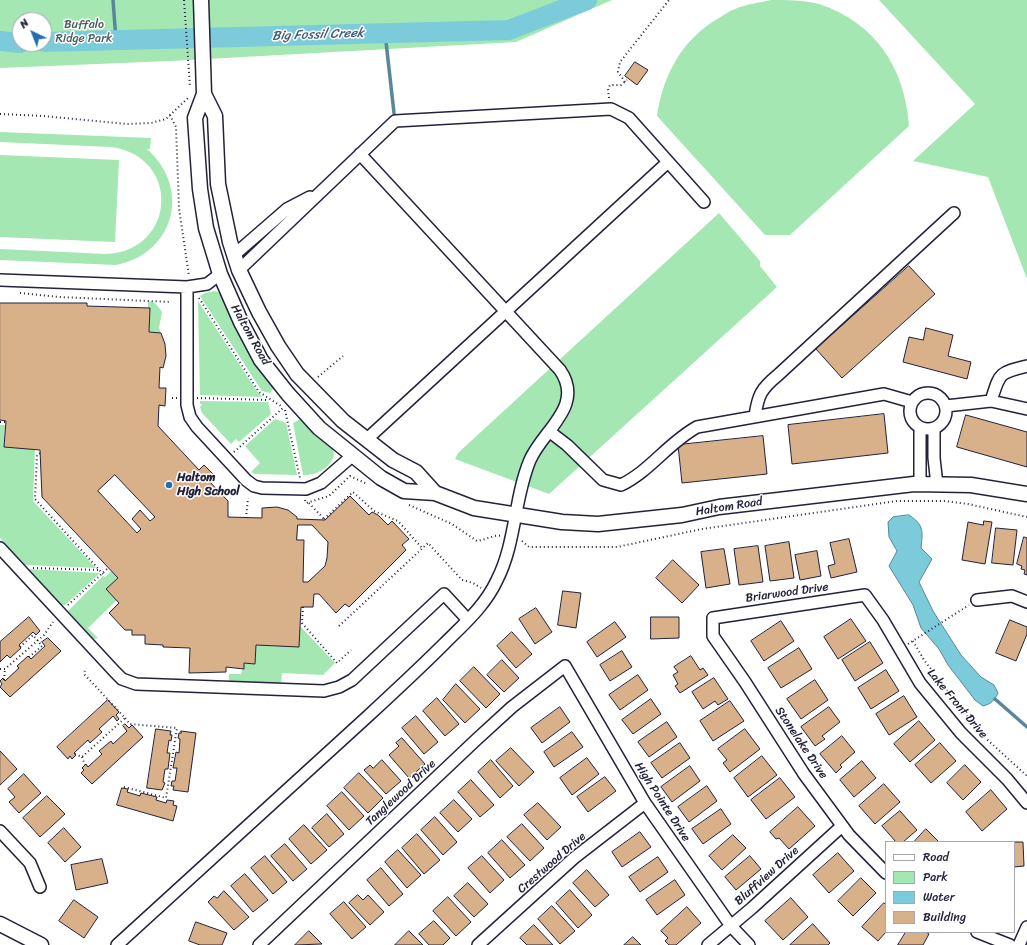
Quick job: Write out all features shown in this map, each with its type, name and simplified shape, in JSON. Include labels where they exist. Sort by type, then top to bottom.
[{"type":"main road","name":"Haltom Road","points":[[201,0],[195,118],[200,189],[206,228],[220,274],[240,322],[261,360],[288,394],[319,428],[381,478],[404,491],[435,493],[474,508],[515,516],[562,522],[598,524],[682,515],[719,507],[920,485],[971,485],[1027,494]]},
{"type":"main road","name":"Haltom Road","points":[[197,94],[215,116],[218,184],[225,227],[239,270],[259,312],[278,346],[298,374],[343,422],[393,460],[416,472],[435,493]]},
{"type":"main road","points":[[220,274],[234,255]]},
{"type":"main road","points":[[220,274],[239,270]]},
{"type":"main road","points":[[352,456],[367,439]]},
{"type":"main road","points":[[0,924],[41,945]]},
{"type":"street","points":[[239,270],[395,121],[611,109],[629,118],[704,202]]},
{"type":"street","points":[[117,945],[409,678],[478,611],[498,580],[508,552],[521,486],[531,458],[550,432],[566,406],[569,387],[566,379],[506,311],[360,154]]},
{"type":"street","points":[[367,439],[668,162]]},
{"type":"street","points":[[234,255],[287,209],[319,192]]},
{"type":"street","points":[[755,416],[757,400],[764,386],[778,375],[954,213]]},
{"type":"street","points":[[0,280],[187,287],[207,284],[220,274]]},
{"type":"street","points":[[187,287],[188,398],[190,417],[226,459],[254,486],[303,489],[321,483],[352,456]]},
{"type":"street","points":[[992,402],[998,380],[1005,371],[1027,366]]},
{"type":"street","points":[[930,393],[942,399],[946,406],[946,417],[940,426],[934,428],[920,428],[914,423],[910,415],[912,402],[918,395],[930,393]]},
{"type":"street","points":[[550,432],[603,480],[621,485],[636,478],[680,437],[697,427],[884,394],[912,402]]},
{"type":"street","points":[[946,406],[992,402],[1027,409]]},
{"type":"street","points":[[920,428],[920,485]]},
{"type":"street","points":[[934,428],[934,458],[937,485]]},
{"type":"street","points":[[0,548],[122,679],[136,684],[324,691],[339,688],[352,680],[444,594],[468,620]]},
{"type":"street","name":"Briarwood Drive","points":[[713,618],[865,595]]},
{"type":"street","name":"Lake Front Drive","points":[[865,595],[883,620],[920,683],[961,733],[1007,779],[1027,803]]},
{"type":"street","points":[[977,600],[1012,596],[1027,602]]},
{"type":"street","name":"Stonelake Drive","points":[[713,618],[713,636],[745,682],[804,774],[842,826],[885,872]]},
{"type":"street","name":"High Pointe Drive","points":[[565,666],[645,803],[731,926],[749,945]]},
{"type":"street","name":"Tanglewood Drive","points":[[259,945],[477,739],[512,708],[565,666]]},
{"type":"street","name":"Crestwood Drive","points":[[478,945],[574,858],[645,803]]},
{"type":"street","name":"Bluffview Drive","points":[[708,945],[842,826]]},
{"type":"street","points":[[0,831],[30,862],[40,887]]},
{"type":"street","points":[[1019,945],[1027,927]]},
{"type":"street","points":[[980,933],[1010,945]]},
{"type":"path","points":[[0,114],[43,116],[126,124],[150,123],[166,119],[197,94],[184,0]]},
{"type":"path","points":[[611,109],[608,89],[610,85],[626,81],[618,72],[620,62],[669,0]]},
{"type":"path","points":[[15,292],[59,297],[171,302]]},
{"type":"path","points":[[314,381],[343,356]]},
{"type":"path","points":[[172,398],[270,400]]},
{"type":"path","points":[[226,459],[284,407],[306,503],[309,503],[324,519],[353,492],[374,511],[398,521],[422,548]]},
{"type":"path","points":[[0,422],[6,422]]},
{"type":"path","points":[[40,453],[37,455],[35,499],[103,574]]},
{"type":"path","points":[[309,503],[329,496],[350,476],[371,486]]},
{"type":"path","points":[[246,518],[248,498]]},
{"type":"path","points":[[536,547],[617,547],[702,529],[897,501],[944,501],[968,504],[1027,518]]},
{"type":"path","points":[[403,502],[452,524],[477,541],[486,540],[496,535]]},
{"type":"path","points":[[339,626],[428,543],[462,580],[473,583],[489,594]]},
{"type":"path","points":[[18,567],[100,570]]},
{"type":"path","points":[[0,669],[5,669],[37,641],[60,613],[108,568]]},
{"type":"path","points":[[303,607],[302,624],[337,663],[351,650]]},
{"type":"path","points":[[960,611],[914,641],[924,660],[980,733],[1027,776]]},
{"type":"path","points":[[20,647],[33,635],[42,646],[29,657]]},
{"type":"path","points":[[86,668],[84,673],[85,675],[130,724],[178,728],[166,798],[124,787]]},
{"type":"path","points":[[4,680],[5,669]]},
{"type":"path","points":[[82,757],[125,718]]},
{"type":"path","points":[[75,754],[82,757],[85,765]]},
{"type":"green space","name":"Buffalo Ridge Park","points":[[0,0],[612,0],[516,42],[170,61],[0,68]]},
{"type":"green space","points":[[771,0],[801,1],[819,4],[839,12],[857,23],[884,50],[894,67],[901,85],[909,126],[790,235],[765,235],[657,116],[664,86],[669,73],[685,47],[695,36],[731,11],[744,6]]},
{"type":"green space","points":[[879,0],[1027,0],[1027,279],[988,177],[913,161],[975,104]]},
{"type":"green space","points":[[0,132],[151,138],[150,149],[147,149],[161,165],[169,182],[172,200],[170,218],[163,234],[152,248],[136,258],[116,265],[0,260],[0,249],[106,254],[129,249],[147,237],[157,221],[161,203],[159,184],[150,167],[134,154],[111,147],[0,142]]},
{"type":"green space","points":[[0,155],[119,160],[115,242],[0,237]]},
{"type":"green space","points":[[719,213],[760,261],[760,266],[777,287],[549,494],[455,459],[458,453]]},
{"type":"green space","points":[[214,291],[218,292],[224,300],[275,387],[270,393],[262,391],[200,296]]},
{"type":"green space","points":[[148,301],[155,303],[162,312],[159,328],[161,333],[149,332],[150,308],[148,308]]},
{"type":"green space","points":[[198,301],[256,390],[262,397],[200,395]]},
{"type":"green space","points":[[200,401],[268,402],[271,414],[239,442],[236,439],[231,444],[202,413],[200,407],[202,404],[200,404]]},
{"type":"green space","points":[[302,418],[332,447],[334,453],[331,462],[323,470],[308,475],[303,475],[293,423]]},
{"type":"green space","points":[[275,419],[286,423],[297,475],[255,474],[251,472],[260,463],[245,446]]},
{"type":"green space","points":[[0,425],[5,425],[4,447],[35,449],[33,501],[96,568],[25,565],[0,538]]},
{"type":"green space","points":[[29,569],[100,573],[65,605],[62,605]]},
{"type":"green space","points":[[111,571],[118,578],[106,589],[117,600],[88,628],[98,638],[94,639],[68,611],[103,576],[105,577]]},
{"type":"green space","points":[[300,626],[335,663],[323,675],[282,673],[281,684],[229,683],[229,674],[241,674],[244,663],[255,664],[256,645]]},
{"type":"water","points":[[909,515],[920,525],[922,533],[921,548],[932,559],[919,582],[933,611],[961,655],[981,677],[994,685],[998,693],[996,698],[986,705],[983,706],[975,700],[948,665],[939,649],[921,628],[913,605],[889,566],[897,551],[889,537],[888,522],[893,517]]},
{"type":"building","points":[[635,62],[648,70],[637,85],[625,76]]},
{"type":"building","points":[[909,266],[935,294],[842,378],[816,349]]},
{"type":"building","name":"Haltom High School","points":[[0,303],[87,303],[87,306],[150,308],[149,332],[161,333],[165,344],[166,356],[163,368],[160,367],[159,388],[166,388],[165,406],[159,405],[158,426],[199,470],[204,465],[214,475],[208,480],[228,501],[228,517],[262,518],[262,508],[277,507],[288,510],[297,517],[297,519],[325,520],[350,496],[369,515],[372,512],[378,515],[388,525],[392,521],[409,539],[402,545],[406,550],[349,607],[345,604],[336,613],[319,594],[314,594],[313,607],[301,607],[299,647],[256,645],[255,664],[244,663],[244,669],[226,667],[226,672],[189,673],[190,648],[163,647],[163,645],[145,644],[145,635],[132,635],[132,630],[125,630],[109,613],[119,603],[106,589],[118,578],[42,497],[40,450],[4,447],[6,421],[0,420]],"holes":[[[115,475],[155,517],[150,521],[140,510],[132,519],[141,529],[137,533],[98,491]],[[298,525],[312,525],[328,542],[325,566],[308,582],[303,582],[304,540],[297,540]]]},
{"type":"building","points":[[926,328],[953,335],[948,356],[971,362],[967,379],[903,362],[909,337],[923,340]]},
{"type":"building","points":[[884,414],[888,453],[792,464],[788,425]]},
{"type":"building","points":[[966,415],[1027,432],[1027,467],[957,447]]},
{"type":"building","points":[[763,436],[767,474],[682,483],[678,445]]},
{"type":"building","points":[[984,521],[992,522],[985,564],[962,560],[968,522],[983,525]]},
{"type":"building","points":[[996,528],[1017,530],[1013,565],[992,563]]},
{"type":"building","points":[[1024,537],[1027,538],[1027,575],[1024,574],[1025,570],[1021,569],[1022,566],[1017,564]]},
{"type":"building","points":[[849,539],[857,572],[831,578],[828,566],[835,564],[830,543]]},
{"type":"building","points":[[789,542],[794,578],[770,581],[765,546]]},
{"type":"building","points":[[758,546],[763,582],[739,585],[734,549]]},
{"type":"building","points":[[724,549],[730,584],[706,588],[701,552]]},
{"type":"building","points":[[817,551],[821,576],[800,580],[795,555]]},
{"type":"building","points":[[673,560],[699,585],[682,603],[656,578]]},
{"type":"building","points":[[563,591],[581,593],[576,628],[558,625]]},
{"type":"building","points":[[536,608],[552,632],[535,644],[519,619]]},
{"type":"building","points":[[29,617],[40,631],[36,635],[33,632],[19,645],[21,648],[10,658],[7,655],[0,662],[0,642]]},
{"type":"building","points":[[651,617],[679,617],[679,638],[651,639]]},
{"type":"building","points":[[851,619],[866,641],[838,659],[824,637]]},
{"type":"building","points":[[1010,620],[1027,627],[1027,634],[1016,661],[996,653]]},
{"type":"building","points":[[781,621],[794,641],[764,661],[751,641]]},
{"type":"building","points":[[615,622],[626,637],[597,657],[587,642]]},
{"type":"building","points":[[512,632],[532,654],[516,668],[497,646]]},
{"type":"building","points":[[48,638],[61,651],[10,697],[0,687],[2,684],[0,681],[3,678],[5,681],[19,668],[17,666],[28,656],[31,659],[45,646],[42,642]]},
{"type":"building","points":[[870,642],[883,663],[855,681],[842,660]]},
{"type":"building","points":[[799,648],[812,669],[781,688],[768,668]]},
{"type":"building","points":[[622,651],[632,667],[610,681],[600,665]]},
{"type":"building","points":[[691,656],[700,670],[703,668],[708,675],[680,693],[675,686],[678,684],[673,675],[678,672],[674,667]]},
{"type":"building","points":[[502,660],[519,678],[504,692],[487,675]]},
{"type":"building","points":[[474,667],[500,694],[486,708],[460,681]]},
{"type":"building","points":[[886,670],[899,691],[871,709],[858,688]]},
{"type":"building","points":[[638,675],[648,690],[620,710],[609,695]]},
{"type":"building","points":[[714,678],[728,699],[718,705],[715,701],[703,709],[692,692]]},
{"type":"building","points":[[815,680],[828,700],[801,719],[787,699]]},
{"type":"building","points":[[456,684],[480,709],[465,723],[443,700]]},
{"type":"building","points":[[904,696],[917,717],[889,735],[876,714]]},
{"type":"building","points":[[437,698],[459,724],[445,736],[423,711]]},
{"type":"building","points":[[651,699],[661,714],[633,734],[622,720]]},
{"type":"building","points":[[108,700],[119,712],[116,715],[119,719],[117,721],[113,716],[99,729],[102,732],[90,743],[88,740],[74,753],[76,755],[72,759],[70,756],[68,759],[57,747]]},
{"type":"building","points":[[730,701],[744,721],[713,741],[700,721]]},
{"type":"building","points":[[560,707],[570,722],[542,743],[531,728]]},
{"type":"building","points":[[829,707],[840,722],[822,736],[825,739],[815,746],[801,727]]},
{"type":"building","points":[[416,716],[438,742],[424,754],[402,728]]},
{"type":"building","points":[[919,721],[935,740],[910,762],[894,744]]},
{"type":"building","points":[[667,722],[677,737],[649,757],[638,742]]},
{"type":"building","points":[[125,724],[129,728],[132,725],[143,737],[92,784],[81,773],[84,770],[82,768],[86,764],[88,767],[102,754],[99,751],[111,741],[113,744],[127,731],[123,726]]},
{"type":"building","points":[[156,729],[171,731],[170,735],[172,735],[171,741],[169,740],[167,753],[170,753],[168,769],[165,769],[163,782],[165,783],[162,790],[147,788]]},
{"type":"building","points":[[745,729],[760,749],[730,772],[723,763],[727,760],[718,749]]},
{"type":"building","points":[[181,731],[196,733],[188,792],[173,790],[174,786],[171,786],[172,781],[175,781],[177,768],[173,768],[176,752],[179,753],[180,739],[178,738]]},
{"type":"building","points":[[572,732],[583,747],[554,767],[544,752]]},
{"type":"building","points":[[842,736],[855,752],[840,765],[842,767],[836,773],[820,754]]},
{"type":"building","points":[[402,738],[425,764],[409,778],[389,755],[399,746],[396,743]]},
{"type":"building","points":[[680,743],[690,758],[662,778],[651,763]]},
{"type":"building","points":[[940,743],[956,761],[931,783],[915,765]]},
{"type":"building","points":[[511,748],[534,772],[519,786],[496,761]]},
{"type":"building","points":[[0,751],[17,769],[0,785]]},
{"type":"building","points":[[762,756],[777,775],[748,797],[734,778]]},
{"type":"building","points":[[587,758],[599,774],[572,795],[560,778]]},
{"type":"building","points":[[382,760],[401,781],[386,794],[364,770],[370,765],[373,768]]},
{"type":"building","points":[[491,760],[513,786],[500,798],[478,772]]},
{"type":"building","points":[[862,761],[876,778],[854,797],[840,780]]},
{"type":"building","points":[[965,765],[981,782],[963,800],[947,783]]},
{"type":"building","points":[[690,766],[700,781],[672,802],[661,787]]},
{"type":"building","points":[[359,773],[383,798],[368,813],[344,788]]},
{"type":"building","points":[[24,774],[41,793],[19,813],[9,802],[15,797],[8,789]]},
{"type":"building","points":[[605,777],[616,791],[588,812],[577,797]]},
{"type":"building","points":[[780,778],[795,797],[766,819],[751,800]]},
{"type":"building","points":[[471,780],[494,805],[480,817],[458,792]]},
{"type":"building","points":[[884,784],[900,802],[875,824],[859,806]]},
{"type":"building","points":[[707,786],[717,801],[689,822],[678,807]]},
{"type":"building","points":[[122,788],[128,789],[127,792],[140,796],[141,793],[157,797],[156,800],[166,803],[167,800],[174,801],[173,805],[177,806],[173,821],[117,805]]},
{"type":"building","points":[[991,790],[1007,809],[982,831],[966,812]]},
{"type":"building","points":[[342,792],[364,816],[349,830],[327,806]]},
{"type":"building","points":[[47,796],[65,814],[40,837],[23,818]]},
{"type":"building","points":[[454,800],[472,819],[458,832],[440,813]]},
{"type":"building","points":[[538,803],[561,827],[547,840],[524,815]]},
{"type":"building","points":[[798,807],[815,826],[789,849],[779,838],[776,839],[770,832]]},
{"type":"building","points":[[721,809],[731,824],[703,844],[692,829]]},
{"type":"building","points":[[900,811],[917,830],[904,841],[895,841],[882,826]]},
{"type":"building","points":[[327,814],[344,834],[329,847],[312,828]]},
{"type":"building","points":[[435,817],[457,842],[443,855],[421,830]]},
{"type":"building","points":[[522,824],[544,848],[530,861],[507,837]]},
{"type":"building","points":[[304,825],[327,850],[311,864],[289,839]]},
{"type":"building","points":[[64,828],[81,847],[65,862],[48,843]]},
{"type":"building","points":[[926,829],[938,841],[915,841]]},
{"type":"building","points":[[640,832],[651,847],[622,867],[612,852]]},
{"type":"building","points":[[417,834],[440,860],[424,874],[402,848]]},
{"type":"building","points":[[733,835],[746,848],[722,870],[709,856]]},
{"type":"building","points":[[502,840],[525,865],[510,878],[488,853]]},
{"type":"building","points":[[1015,842],[1023,842],[1024,866],[1015,867]]},
{"type":"building","points":[[285,844],[307,869],[293,881],[271,856]]},
{"type":"building","points":[[398,850],[421,875],[407,888],[385,862]]},
{"type":"building","points":[[838,853],[854,871],[829,893],[813,875]]},
{"type":"building","points":[[265,856],[287,882],[273,894],[251,868]]},
{"type":"building","points":[[482,856],[504,880],[490,893],[468,868]]},
{"type":"building","points":[[750,856],[761,869],[736,890],[725,877]]},
{"type":"building","points":[[658,857],[668,872],[640,892],[629,877]]},
{"type":"building","points":[[102,859],[108,883],[76,890],[71,865]]},
{"type":"building","points":[[381,868],[403,894],[389,906],[367,880]]},
{"type":"building","points":[[587,870],[609,895],[595,907],[573,883]]},
{"type":"building","points":[[245,874],[268,900],[253,912],[231,886]]},
{"type":"building","points":[[861,878],[876,893],[853,916],[838,901]]},
{"type":"building","points":[[675,880],[685,895],[657,915],[646,900]]},
{"type":"building","points":[[468,883],[488,904],[474,917],[454,896]]},
{"type":"building","points":[[570,890],[592,915],[578,928],[556,903]]},
{"type":"building","points":[[224,891],[249,917],[234,930],[208,902],[214,896],[217,898]]},
{"type":"building","points":[[358,895],[363,900],[368,895],[384,912],[370,925],[349,903]]},
{"type":"building","points":[[448,897],[471,922],[456,936],[433,911]]},
{"type":"building","points":[[791,898],[808,917],[783,940],[765,921]]},
{"type":"building","points":[[74,900],[98,917],[84,938],[59,921]]},
{"type":"building","points":[[344,902],[366,927],[352,939],[330,914]]},
{"type":"building","points":[[884,903],[885,933],[878,941],[862,927]]},
{"type":"building","points":[[552,906],[575,931],[560,944],[538,919]]},
{"type":"building","points":[[687,907],[701,923],[676,945],[669,945],[665,941],[668,938],[661,931]]},
{"type":"building","points":[[434,921],[450,938],[443,945],[429,945],[419,934]]},
{"type":"building","points":[[196,922],[227,933],[222,945],[200,945],[189,941]]},
{"type":"building","points":[[813,924],[830,943],[828,945],[790,945]]},
{"type":"building","points":[[534,925],[553,945],[527,945],[520,938]]},
{"type":"building","points":[[309,931],[322,944],[295,945]]},
{"type":"building","points":[[409,931],[423,945],[395,945]]},
{"type":"building","points":[[905,933],[929,934],[923,945],[898,945]]},
{"type":"building","points":[[633,937],[641,945],[624,945]]},
{"type":"waterway","points":[[113,0],[116,40]]},
{"type":"waterway","name":"Big Fossil Creek","points":[[52,42],[509,30],[587,0]]},
{"type":"waterway","points":[[385,33],[394,113]]},
{"type":"waterway","name":"Big Fossil Creek","points":[[0,41],[12,42]]},
{"type":"waterway","points":[[995,699],[1027,727]]},
{"type":"place","name":"Haltom High School","points":[[169,485]]}]
